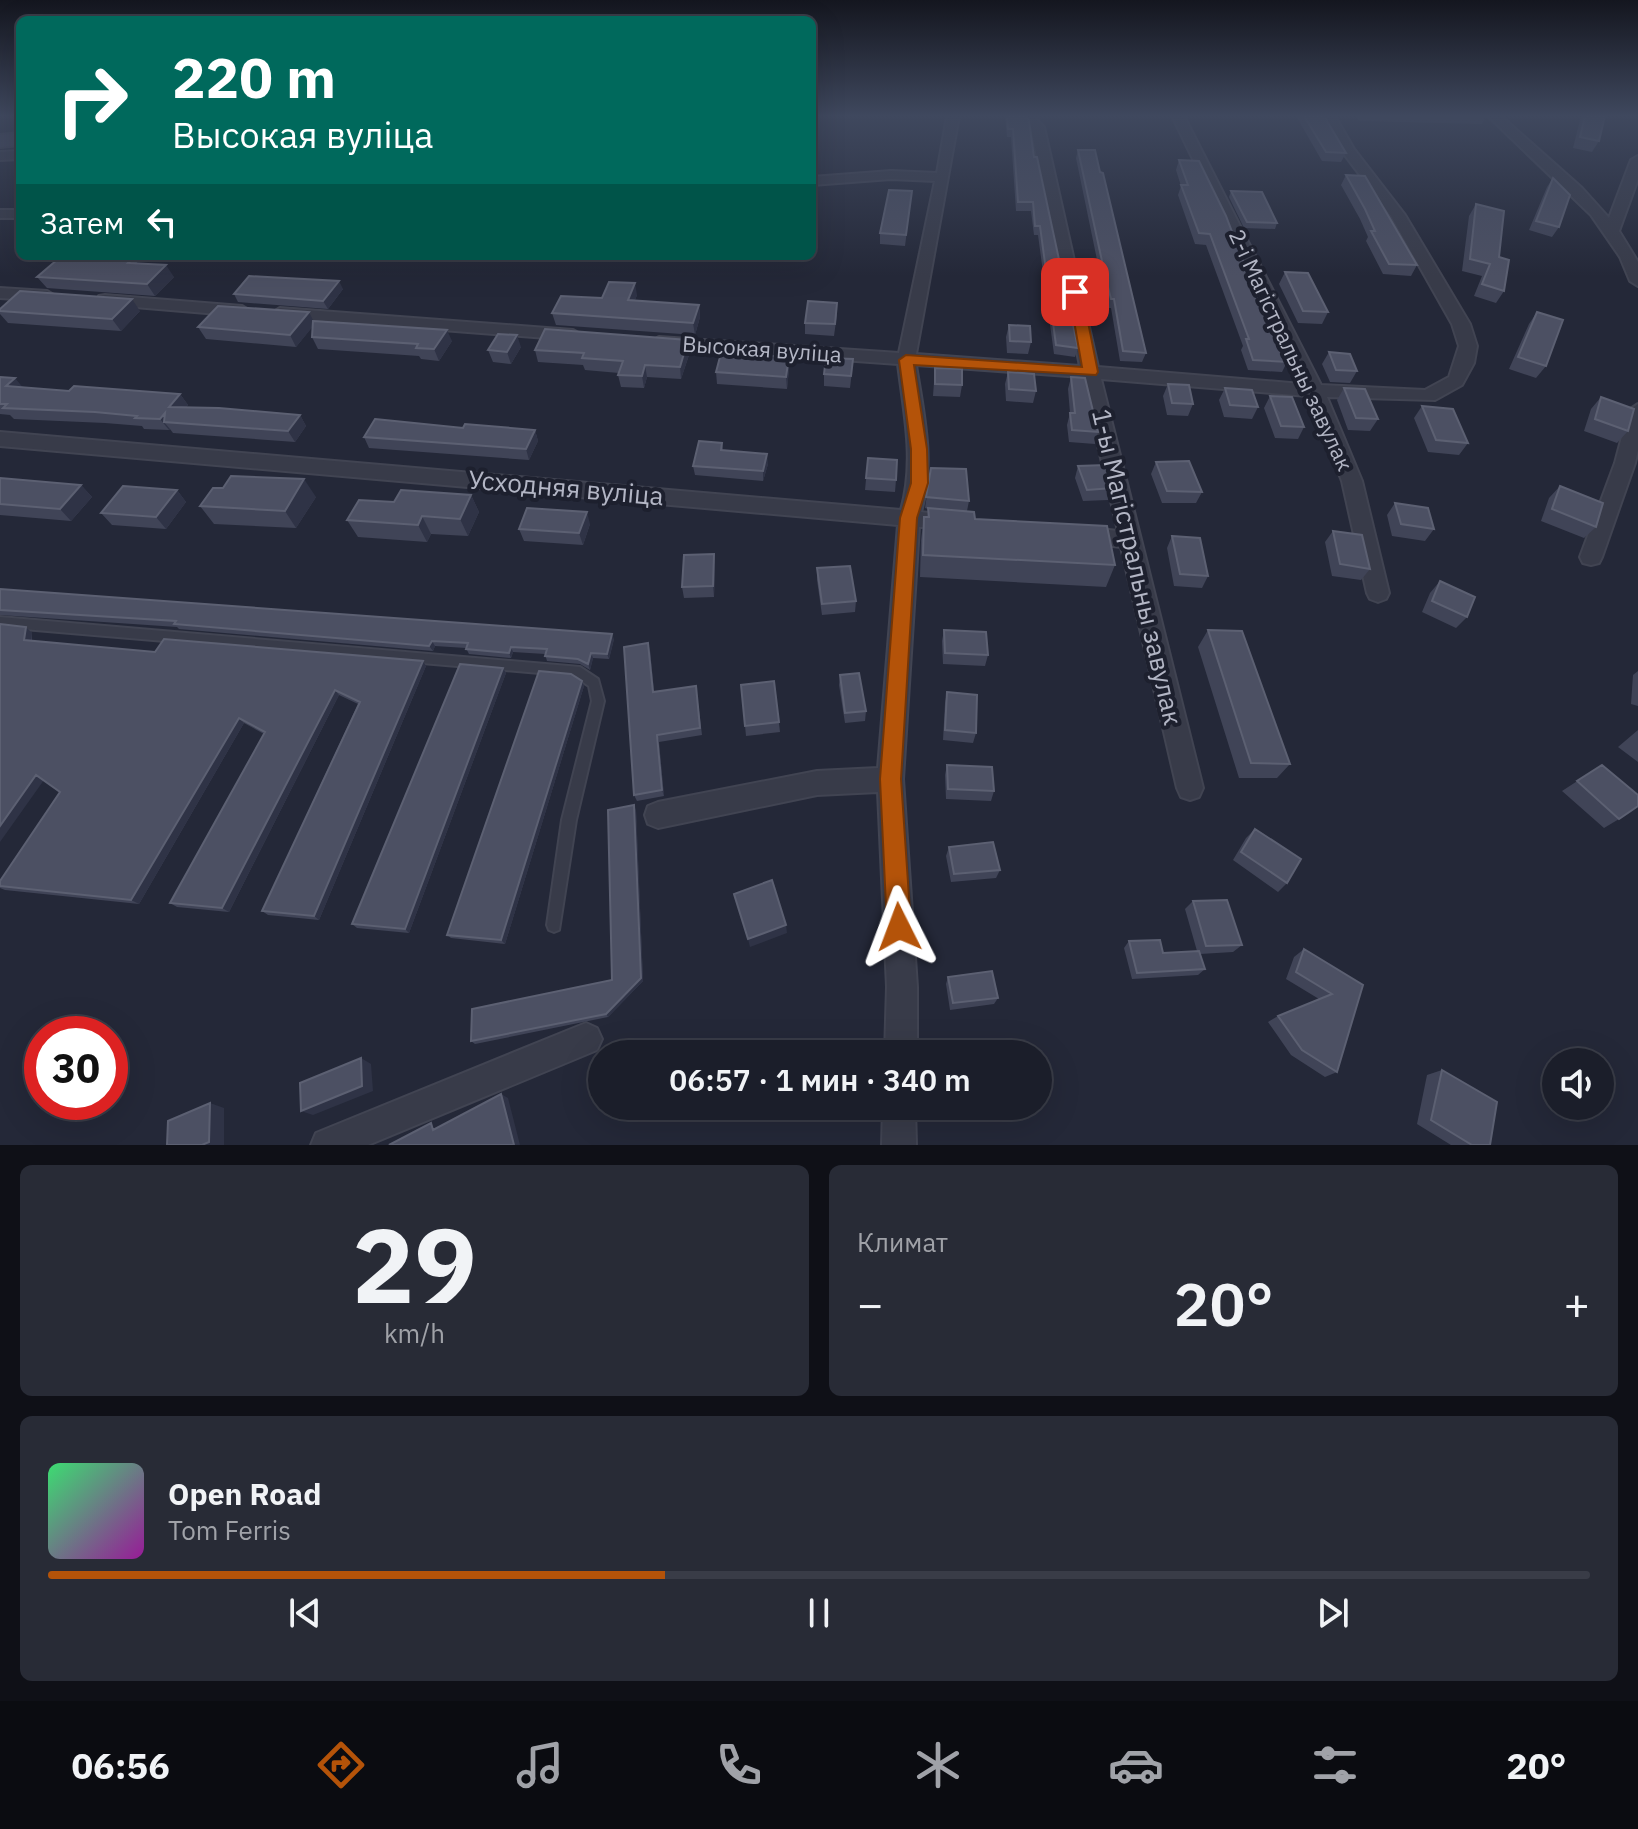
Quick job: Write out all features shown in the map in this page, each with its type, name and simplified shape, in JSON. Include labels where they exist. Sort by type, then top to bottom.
[{"type":"street","points":[[901,1040],[902,987],[890,779],[909,518],[919,483],[919,449],[906,360],[944,169]]},
{"type":"street","name":"1-ы Магістральны завулак","points":[[1047,169],[1090,372],[1190,788]]},
{"type":"street","name":"2-і Магістральны завулак","points":[[1205,169],[1315,391],[1352,481],[1378,593]]},
{"type":"street","name":"Высокая вуліца","points":[[636,340],[1315,391],[1428,396],[1456,381],[1465,363],[1468,346],[1461,324],[1398,215],[1363,169]]},
{"type":"street","points":[[1553,169],[1584,198],[1611,233],[1632,263],[1638,281]]},
{"type":"street","points":[[1611,233],[1635,169]]},
{"type":"street","points":[[816,181],[891,175],[943,177]]},
{"type":"street","points":[[0,293],[588,336]]},
{"type":"street","points":[[1591,557],[1625,463],[1638,410]]},
{"type":"street","name":"Усходняя вуліца","points":[[0,439],[973,524]]},
{"type":"street","points":[[1068,534],[1132,540]]},
{"type":"street","points":[[658,815],[817,783],[890,779]]},
{"type":"street","points":[[328,1145],[586,1039]]},
{"type":"street","points":[[899,1120],[899,1145]]},
{"type":"lane","points":[[0,622],[576,671],[594,683],[598,701],[569,820],[554,925]]},
{"type":"building","points":[[1016,169],[1040,169],[1078,348],[1056,345],[1040,226],[1035,226],[1033,202],[1018,202]]},
{"type":"building","points":[[1082,169],[1099,169],[1103,173],[1146,353],[1123,351],[1114,299],[1111,299]]},
{"type":"building","points":[[1182,169],[1203,169],[1287,362],[1253,360],[1246,339],[1249,339],[1210,234],[1199,233],[1181,185],[1188,185]]},
{"type":"building","points":[[1346,175],[1365,176],[1417,265],[1389,264]]},
{"type":"building","points":[[1553,178],[1570,195],[1559,227],[1536,221]]},
{"type":"building","points":[[889,190],[912,191],[906,235],[880,233]]},
{"type":"building","points":[[1231,191],[1262,192],[1277,223],[1247,222]]},
{"type":"building","points":[[1476,204],[1504,211],[1499,257],[1509,260],[1504,291],[1482,284],[1490,264],[1470,259]]},
{"type":"building","points":[[57,260],[132,260],[128,263],[166,265],[147,284],[37,277]]},
{"type":"building","points":[[1285,272],[1308,273],[1328,312],[1303,311]]},
{"type":"building","points":[[249,276],[339,281],[323,301],[234,294]]},
{"type":"building","points":[[609,282],[635,283],[628,300],[699,305],[693,323],[552,313],[561,296],[602,298]]},
{"type":"building","points":[[20,291],[132,299],[112,319],[0,311]]},
{"type":"building","points":[[808,301],[837,303],[835,324],[805,323]]},
{"type":"building","points":[[218,306],[309,312],[290,335],[198,327]]},
{"type":"building","points":[[1537,312],[1563,320],[1546,366],[1518,357]]},
{"type":"building","points":[[313,321],[447,330],[434,349],[416,348],[418,344],[312,337]]},
{"type":"building","points":[[1009,325],[1030,326],[1031,342],[1010,341]]},
{"type":"building","points":[[545,329],[688,340],[680,367],[645,365],[642,376],[618,375],[623,361],[582,358],[584,353],[535,350]]},
{"type":"building","points":[[498,334],[517,335],[507,352],[488,350]]},
{"type":"building","points":[[1329,352],[1350,354],[1357,371],[1336,370]]},
{"type":"building","points":[[721,353],[789,357],[786,377],[716,372]]},
{"type":"building","points":[[826,358],[853,359],[851,376],[824,374]]},
{"type":"building","points":[[935,368],[962,369],[962,385],[935,384]]},
{"type":"building","points":[[1008,372],[1034,374],[1036,391],[1009,389]]},
{"type":"building","points":[[0,377],[15,378],[6,386],[69,391],[74,386],[180,394],[169,407],[300,415],[288,431],[164,422],[165,413],[160,419],[95,412],[3,408],[7,404],[0,404]]},
{"type":"building","points":[[1071,377],[1085,378],[1098,432],[1072,430],[1070,413],[1075,413]]},
{"type":"building","points":[[1168,384],[1189,385],[1193,404],[1172,403]]},
{"type":"building","points":[[1225,388],[1252,390],[1258,407],[1230,405]]},
{"type":"building","points":[[1344,388],[1365,389],[1378,419],[1356,418]]},
{"type":"building","points":[[1270,396],[1292,397],[1304,427],[1281,426]]},
{"type":"building","points":[[1601,397],[1634,409],[1628,431],[1595,419]]},
{"type":"building","points":[[1422,406],[1453,409],[1468,443],[1436,440]]},
{"type":"building","points":[[375,419],[463,428],[465,424],[535,430],[526,449],[364,437]]},
{"type":"building","points":[[699,441],[722,443],[721,450],[767,454],[763,471],[693,466]]},
{"type":"building","points":[[868,458],[897,460],[896,480],[866,478]]},
{"type":"building","points":[[1189,461],[1202,492],[1167,491],[1156,462]]},
{"type":"building","points":[[1106,465],[1112,488],[1087,490],[1078,466]]},
{"type":"building","points":[[931,468],[966,469],[969,501],[926,497]]},
{"type":"building","points":[[231,476],[304,479],[285,511],[200,506],[213,488],[223,488]]},
{"type":"building","points":[[0,478],[81,485],[60,509],[0,504]]},
{"type":"building","points":[[123,486],[177,490],[156,517],[101,513]]},
{"type":"building","points":[[1560,486],[1603,503],[1596,527],[1552,509]]},
{"type":"building","points":[[401,490],[471,495],[460,519],[422,516],[418,525],[347,520],[359,500],[394,502]]},
{"type":"building","points":[[1395,503],[1428,508],[1434,529],[1401,524]]},
{"type":"building","points":[[527,508],[587,512],[579,533],[519,529]]},
{"type":"building","points":[[928,508],[974,512],[975,519],[1107,526],[1115,565],[923,555],[924,517],[929,517]]},
{"type":"building","points":[[1333,531],[1362,535],[1370,569],[1340,564]]},
{"type":"building","points":[[1172,536],[1200,538],[1208,576],[1180,574]]},
{"type":"building","points":[[714,554],[713,586],[682,587],[684,555]]},
{"type":"building","points":[[850,566],[856,601],[822,604],[817,568]]},
{"type":"building","points":[[1440,581],[1475,597],[1467,617],[1432,601]]},
{"type":"building","points":[[0,589],[612,634],[607,654],[591,653],[588,664],[578,659],[545,656],[547,649],[511,647],[509,653],[466,649],[468,643],[432,641],[429,646],[174,624],[176,621],[0,610]]},
{"type":"building","points":[[0,624],[26,627],[24,640],[155,652],[164,639],[423,661],[314,916],[262,911],[360,702],[335,690],[222,908],[170,903],[265,732],[239,718],[131,900],[0,886],[0,881],[60,792],[36,775],[0,826]]},
{"type":"building","points":[[944,630],[986,632],[988,655],[945,653]]},
{"type":"building","points":[[1208,630],[1242,631],[1290,764],[1251,763]]},
{"type":"building","points":[[648,643],[653,692],[696,686],[700,728],[657,735],[662,790],[634,795],[624,647]]},
{"type":"building","points":[[460,664],[503,668],[405,929],[352,924]]},
{"type":"building","points":[[539,671],[571,674],[582,681],[501,940],[447,935]]},
{"type":"building","points":[[859,673],[866,711],[845,713],[840,675]]},
{"type":"building","points":[[774,681],[779,722],[745,726],[741,685]]},
{"type":"building","points":[[947,692],[977,695],[976,733],[945,730]]},
{"type":"building","points":[[947,765],[992,767],[994,791],[948,789]]},
{"type":"building","points":[[1602,765],[1638,795],[1638,806],[1619,819],[1577,781]]},
{"type":"building","points":[[634,805],[641,978],[606,1014],[471,1041],[472,1009],[612,980],[608,810]]},
{"type":"building","points":[[1255,829],[1301,859],[1287,883],[1241,852]]},
{"type":"building","points":[[993,842],[1000,870],[954,874],[949,847]]},
{"type":"building","points":[[772,880],[786,925],[748,939],[734,894]]},
{"type":"building","points":[[1227,900],[1242,945],[1206,946],[1193,901]]},
{"type":"building","points":[[1160,940],[1163,953],[1199,951],[1205,969],[1137,973],[1129,941]]},
{"type":"building","points":[[1304,949],[1363,985],[1337,1072],[1302,1050],[1278,1016],[1332,994],[1296,972]]},
{"type":"building","points":[[992,971],[998,998],[953,1003],[948,977]]},
{"type":"building","points":[[361,1058],[362,1086],[301,1111],[300,1083]]},
{"type":"building","points":[[1442,1070],[1497,1102],[1490,1145],[1472,1145],[1431,1120]]},
{"type":"building","points":[[501,1094],[514,1145],[389,1145],[431,1123],[433,1130]]},
{"type":"building","points":[[210,1103],[209,1142],[202,1145],[167,1145],[168,1121]]},
{"type":"route","points":[[899,927],[890,779],[909,518],[919,483],[919,449],[906,360],[1090,372],[1075,292]]}]
